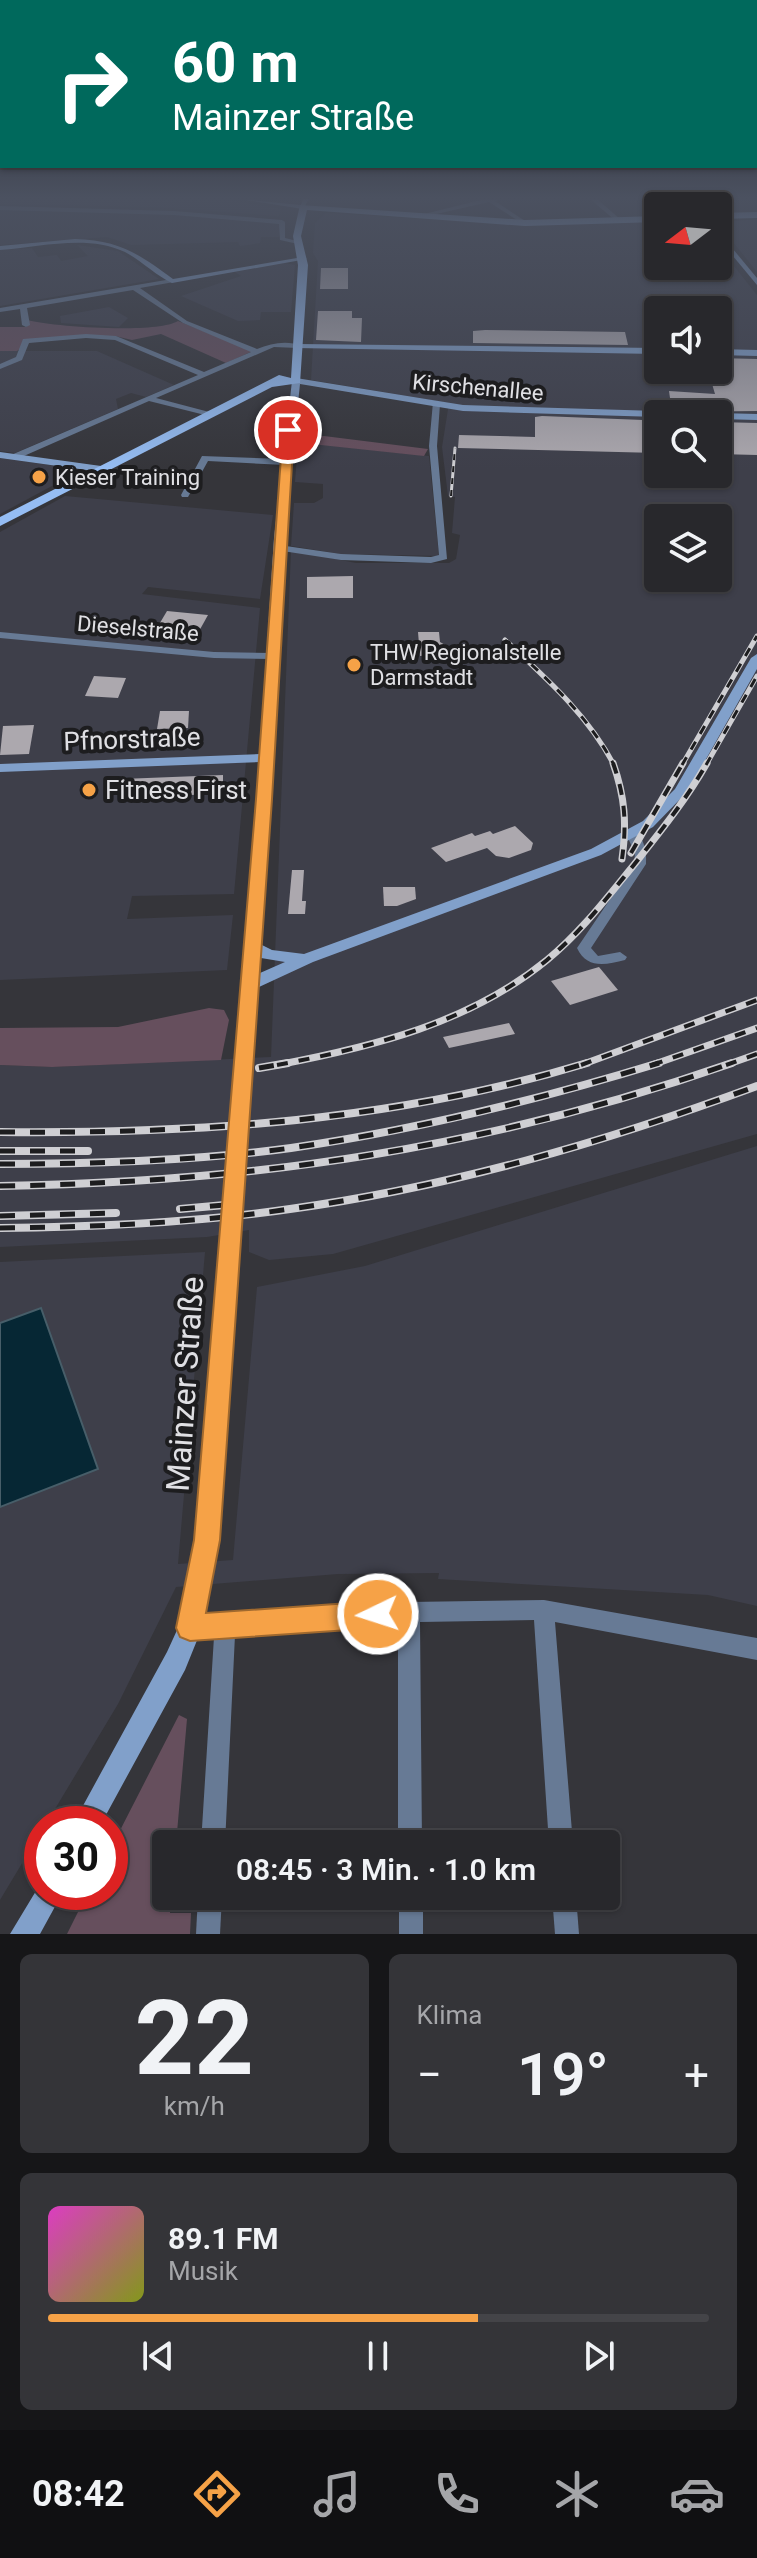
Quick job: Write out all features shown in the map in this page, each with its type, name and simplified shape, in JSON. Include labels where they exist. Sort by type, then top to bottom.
[{"type":"main road","points":[[0,522],[272,384],[296,375],[301,289]]},
{"type":"street","points":[[0,310],[121,289]]},
{"type":"street","points":[[137,289],[185,322],[258,352]]},
{"type":"street","points":[[23,307],[26,325]]},
{"type":"street","points":[[168,326],[185,322]]},
{"type":"street","points":[[0,367],[19,358],[26,341],[104,336],[128,341],[203,374]]},
{"type":"street","points":[[14,457],[277,344],[644,351]]},
{"type":"street","points":[[732,352],[757,353]]},
{"type":"street","name":"Kirschenallee","points":[[296,375],[436,404],[478,409],[644,414]]},
{"type":"street","name":"Mainzer Straße","points":[[96,1806],[176,1661],[190,1628],[207,1540],[266,758],[285,462],[296,375]]},
{"type":"street","points":[[149,399],[210,415]]},
{"type":"street","points":[[279,548],[341,557],[431,560],[444,557],[433,446],[436,404]]},
{"type":"street","points":[[732,416],[757,417]]},
{"type":"street","points":[[0,455],[101,469]]},
{"type":"street","points":[[185,495],[205,458],[285,462]]},
{"type":"street","name":"Dieselstraße","points":[[0,635],[214,655],[273,656]]},
{"type":"street","points":[[249,985],[307,958],[575,860],[632,834],[663,812],[681,791],[757,658]]},
{"type":"street","name":"Pfnorstraße","points":[[0,768],[266,758]]},
{"type":"street","points":[[620,957],[597,961],[588,956],[585,945],[640,864],[641,853],[632,834]]},
{"type":"street","points":[[252,947],[269,955],[307,958]]},
{"type":"street","points":[[190,1628],[409,1612],[544,1610],[757,1649]]},
{"type":"street","points":[[544,1610],[560,1830]]},
{"type":"street","points":[[409,1612],[410,1830]]},
{"type":"street","points":[[214,1830],[225,1625]]},
{"type":"street","points":[[24,1934],[38,1910]]},
{"type":"street","points":[[208,1934],[209,1910]]},
{"type":"street","points":[[411,1910],[411,1934]]},
{"type":"street","points":[[565,1910],[567,1934]]},
{"type":"shaded area","points":[[0,289],[99,289],[0,306]]},
{"type":"shaded area","points":[[201,289],[293,289],[291,312],[261,312],[260,320],[238,321],[181,296]]},
{"type":"shaded area","points":[[316,289],[752,289],[757,295],[757,1134],[333,1254],[269,1260],[249,1252],[249,1230],[207,1237],[0,1247],[0,1065],[53,1067],[271,1057],[291,550],[356,563],[449,563],[456,559],[460,535],[452,533],[455,497],[448,496],[442,447],[449,403],[311,380]]},
{"type":"shaded area","points":[[109,307],[128,318],[119,327],[61,323],[60,316]]},
{"type":"shaded area","points":[[27,320],[81,327],[128,328],[178,321],[253,351],[226,363],[161,334],[132,340],[115,336],[35,339],[17,351],[0,351],[0,327],[27,327]]},
{"type":"shaded area","points":[[0,351],[97,351],[174,385],[146,397],[131,393],[116,399],[118,409],[15,453],[0,451]]},
{"type":"shaded area","points":[[324,436],[428,449],[424,456],[302,443],[302,438]]},
{"type":"shaded area","points":[[298,442],[429,456],[439,556],[340,554],[291,546],[294,503],[314,503],[323,498],[323,484],[295,482]]},
{"type":"shaded area","points":[[0,458],[72,468],[78,472],[0,514]]},
{"type":"shaded area","points":[[65,496],[273,515],[260,599],[148,587],[142,594],[260,608],[234,894],[132,896],[127,919],[233,915],[227,970],[0,980],[0,532]]},
{"type":"shaded area","points":[[209,1008],[224,1010],[229,1020],[221,1060],[52,1067],[0,1065],[0,1028],[118,1027]]},
{"type":"shaded area","points":[[757,1146],[757,1606],[708,1595],[438,1579],[439,1573],[338,1574],[176,1587],[118,1704],[57,1806],[24,1806],[24,1860],[0,1900],[0,1262],[205,1252],[178,1564],[233,1560],[257,1287],[365,1266]]},
{"type":"shaded area","points":[[179,1715],[187,1719],[177,1830],[152,1830],[152,1910],[191,1913],[190,1934],[67,1934],[79,1910],[128,1910],[128,1815]]},
{"type":"water","points":[[41,1308],[98,1469],[0,1507],[0,1323]]},
{"type":"building","points":[[318,311],[352,311],[352,318],[362,318],[361,342],[316,340]]},
{"type":"building","points":[[473,331],[625,332],[628,345],[473,343]]},
{"type":"building","points":[[732,358],[757,359],[757,411],[732,411],[732,400],[670,400],[669,391],[715,394],[712,384],[732,384]]},
{"type":"building","points":[[535,417],[643,420],[644,453],[458,448],[459,435],[535,437]]},
{"type":"building","points":[[732,422],[757,423],[757,455],[732,454]]},
{"type":"building","points":[[353,576],[353,598],[307,598],[307,577]]},
{"type":"building","points":[[167,611],[208,615],[193,642],[151,638]]},
{"type":"building","points":[[418,632],[439,632],[440,642],[447,646],[502,646],[527,659],[433,660],[432,655],[420,656]]},
{"type":"building","points":[[94,676],[126,678],[118,698],[85,696]]},
{"type":"building","points":[[160,711],[189,711],[188,728],[157,729]]},
{"type":"building","points":[[34,725],[29,754],[0,755],[3,726]]},
{"type":"building","points":[[223,775],[223,794],[121,797],[122,779]]},
{"type":"building","points":[[515,826],[533,843],[531,850],[509,858],[496,856],[487,848],[446,862],[431,848],[472,833],[475,836],[490,831],[493,834]]},
{"type":"building","points":[[292,870],[304,870],[302,901],[306,901],[305,914],[288,914]]},
{"type":"building","points":[[383,887],[415,887],[416,899],[397,906],[384,906]]},
{"type":"building","points":[[599,967],[618,990],[570,1005],[551,981]]},
{"type":"building","points":[[509,1023],[515,1034],[449,1048],[443,1037]]},
{"type":"railway","points":[[451,496],[455,448]]},
{"type":"railway","points":[[682,765],[757,636]]},
{"type":"railway","points":[[505,640],[579,713],[613,763]]},
{"type":"railway","points":[[706,765],[757,676]]},
{"type":"railway","points":[[613,763],[624,810],[622,859]]},
{"type":"railway","points":[[631,853],[683,763]]},
{"type":"railway","points":[[280,1064],[348,1050],[419,1029],[453,1016],[517,982],[559,950],[592,915],[672,816],[707,763]]},
{"type":"railway","points":[[585,1064],[757,1000]]},
{"type":"railway","points":[[652,1065],[757,1028]]},
{"type":"railway","points":[[727,1065],[757,1054]]},
{"type":"railway","points":[[280,1064],[288,1063]]},
{"type":"railway","points":[[652,1065],[659,1063]]},
{"type":"railway","points":[[727,1065],[732,1063]]},
{"type":"railway","points":[[259,1068],[280,1064]]},
{"type":"railway","points":[[0,1132],[149,1130],[296,1120],[443,1099],[585,1064]]},
{"type":"railway","points":[[0,1164],[146,1161],[291,1148],[477,1113],[652,1065]]},
{"type":"railway","points":[[0,1186],[189,1177],[371,1155],[551,1118],[727,1065]]},
{"type":"railway","points":[[0,1228],[182,1221],[350,1200],[468,1175],[585,1144],[757,1086]]},
{"type":"railway","points":[[0,1151],[88,1151]]},
{"type":"railway","points":[[180,1209],[236,1204]]},
{"type":"railway","points":[[0,1216],[116,1213]]},
{"type":"place","name":"Kieser Training","points":[[39,477]]},
{"type":"place","name":"THW Regionalstelle Darmstadt","points":[[354,665]]},
{"type":"place","name":"Fitness First","points":[[89,790]]},
{"type":"route","points":[[288,430],[264,799],[207,1540],[198,1600],[190,1628],[378,1614]]}]
